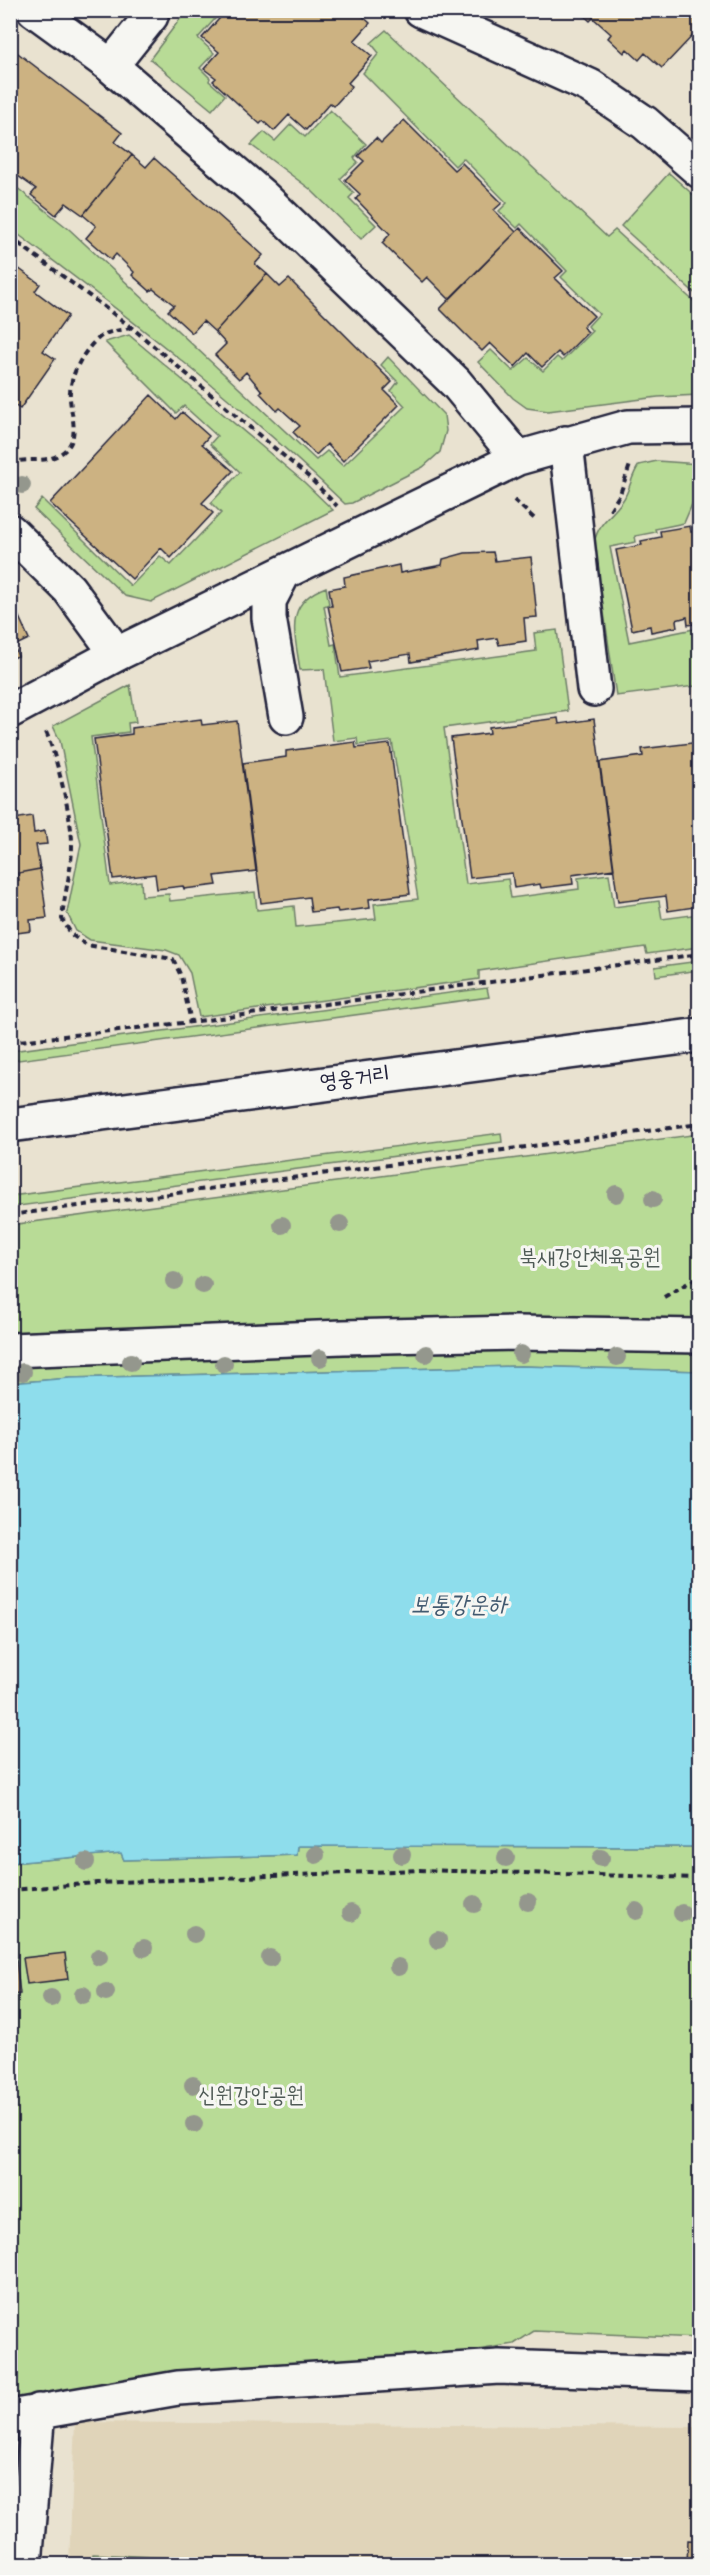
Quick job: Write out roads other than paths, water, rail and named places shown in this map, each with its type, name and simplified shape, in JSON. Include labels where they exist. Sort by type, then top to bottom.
[{"type":"street","points":[[34,10],[111,66],[262,196],[456,383],[518,458]]},
{"type":"street","points":[[421,10],[590,86],[645,123],[699,171]]},
{"type":"street","points":[[111,66],[151,16]]},
{"type":"street","points":[[21,706],[117,654],[518,458],[628,427],[699,426]]},
{"type":"street","points":[[566,443],[594,689]]},
{"type":"street","points":[[10,531],[69,590],[117,654]]},
{"type":"street","points":[[283,574],[269,601],[268,618],[286,717]]},
{"type":"street","name":"영웅거리","points":[[10,1125],[699,1035]]},
{"type":"street","points":[[10,1350],[354,1336],[517,1333],[699,1336]]},
{"type":"street","points":[[25,2565],[24,2414],[178,2388],[499,2367],[699,2374]]},
{"type":"water","name":"보통강운하","points":[[521,1366],[699,1371],[699,1847],[298,1846],[297,1855],[124,1860],[121,1853],[11,1863],[11,1383],[70,1378]]},
{"type":"park label","name":"북새강안체육공원","points":[[590,1259]]},
{"type":"park label","name":"신원강안공원","points":[[251,2097]]}]
